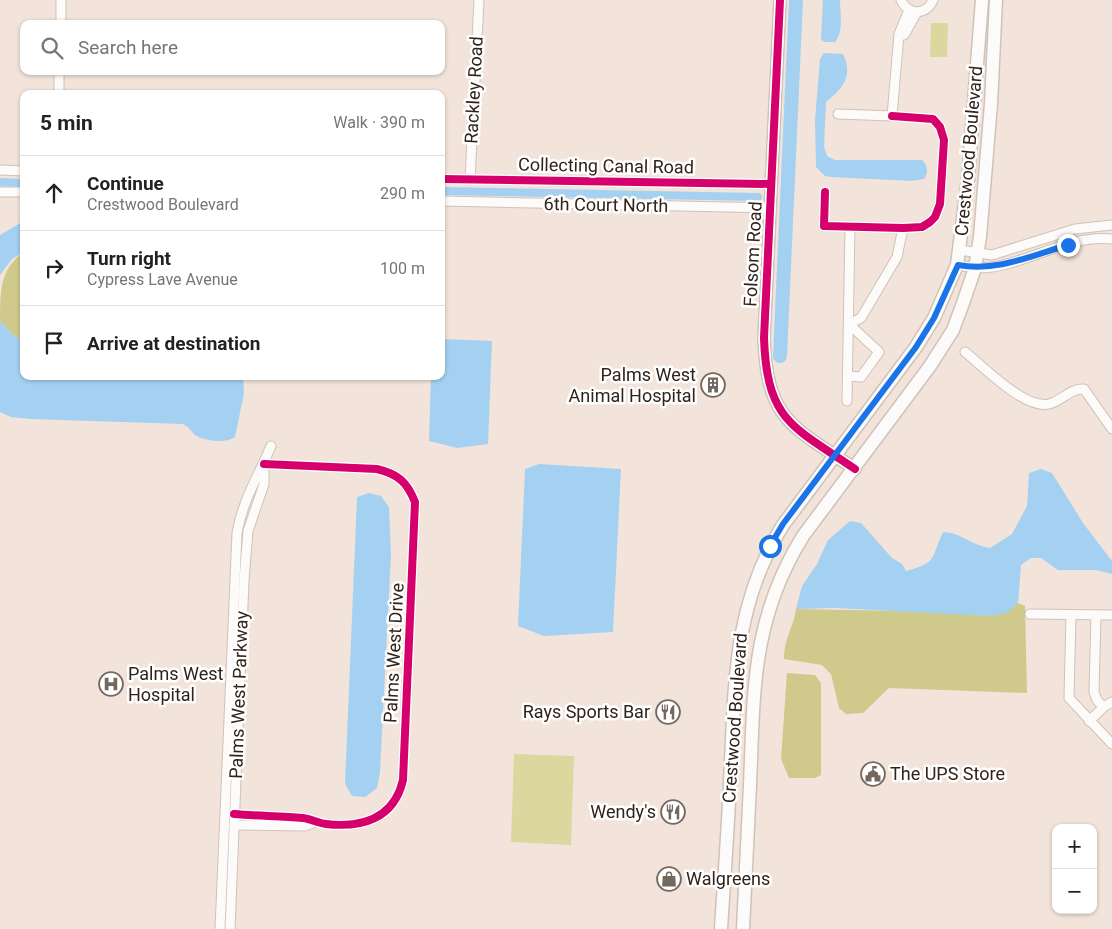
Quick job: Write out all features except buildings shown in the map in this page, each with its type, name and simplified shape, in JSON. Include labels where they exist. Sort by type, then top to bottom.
[{"type":"main road","name":"Crestwood Boulevard","points":[[721,929],[737,660],[746,608],[770,546],[834,455],[916,347],[934,318],[958,265],[968,179],[982,0]]},
{"type":"main road","name":"Crestwood Boulevard","points":[[743,929],[756,665],[767,612],[789,558],[803,536],[930,366],[953,330],[975,268],[977,253],[984,195],[996,0]]},
{"type":"street","points":[[61,0],[61,20]]},
{"type":"street","name":"Rackley Road","points":[[470,180],[478,0]]},
{"type":"street","name":"Folsom Road","points":[[780,0],[764,338],[765,367],[770,389],[778,407],[790,424],[854,469]]},
{"type":"street","points":[[892,116],[899,34],[908,7],[927,9],[933,0]]},
{"type":"street","points":[[59,75],[59,90]]},
{"type":"street","points":[[825,192],[824,226],[922,227],[935,217],[940,204],[944,140],[940,127],[933,119],[838,114]]},
{"type":"street","points":[[0,170],[20,171]]},
{"type":"street","name":"Collecting Canal Road","points":[[445,179],[771,184]]},
{"type":"street","points":[[0,192],[20,192]]},
{"type":"street","name":"6th Court North","points":[[445,201],[770,208]]},
{"type":"street","points":[[960,250],[992,255],[1085,226],[1112,225]]},
{"type":"street","points":[[847,401],[850,226]]},
{"type":"street","points":[[848,324],[861,318],[897,256],[903,228]]},
{"type":"street","points":[[958,265],[975,268],[993,267],[1088,241],[1112,240]]},
{"type":"street","points":[[848,324],[879,352],[861,377],[848,376]]},
{"type":"street","points":[[964,352],[1030,403],[1049,404],[1075,389],[1084,389],[1112,429]]},
{"type":"street","name":"Palms West Parkway","points":[[220,929],[237,533],[240,516],[253,480],[264,464],[271,446]]},
{"type":"street","name":"Palms West Parkway","points":[[230,929],[246,550],[248,531],[264,484],[264,464]]},
{"type":"street","name":"Palms West Drive","points":[[234,814],[306,818],[315,822],[350,825],[368,821],[384,813],[400,792],[403,780],[415,502],[406,483],[392,472],[377,469],[264,464]]},
{"type":"street","points":[[1030,614],[1112,615]]},
{"type":"street","points":[[1071,615],[1069,698],[1112,744]]},
{"type":"street","points":[[1096,615],[1094,692],[1097,700],[1103,707]]},
{"type":"street","points":[[1089,721],[1103,707],[1112,702]]},
{"type":"street","name":"Palms West Drive","points":[[234,825],[305,826],[315,822]]},
{"type":"shaded area","points":[[931,23],[948,23],[947,57],[930,57]]},
{"type":"shaded area","points":[[20,256],[20,339],[0,321],[0,300],[3,281],[10,266]]},
{"type":"shaded area","points":[[1018,603],[1025,606],[1027,693],[889,688],[863,713],[846,714],[839,708],[831,674],[822,665],[784,659],[785,646],[796,609],[1006,613]]},
{"type":"shaded area","points":[[787,673],[815,675],[821,683],[821,775],[815,778],[789,778],[781,759]]},
{"type":"shaded area","points":[[514,754],[574,756],[571,845],[511,842]]},
{"type":"water","points":[[823,0],[840,0],[841,28],[835,42],[821,40]]},
{"type":"water","points":[[824,53],[843,54],[847,69],[845,81],[826,102],[824,147],[827,156],[835,160],[922,160],[926,164],[927,169],[924,179],[912,181],[832,177],[825,176],[816,167],[815,120],[820,59]]},
{"type":"water","points":[[20,223],[20,254],[12,259],[0,275],[0,235]]},
{"type":"water","points":[[0,321],[20,339],[20,380],[243,380],[244,393],[235,437],[221,441],[204,439],[195,435],[183,424],[30,419],[11,417],[0,412]]},
{"type":"water","points":[[445,339],[492,341],[488,444],[457,448],[429,441],[431,380],[445,380]]},
{"type":"water","points":[[539,464],[621,469],[613,632],[544,636],[518,626],[525,469]]},
{"type":"water","points":[[1041,469],[1052,473],[1083,523],[1112,561],[1112,574],[1096,570],[1058,570],[1041,558],[1031,558],[1021,565],[1018,603],[1007,613],[990,616],[835,608],[796,609],[802,586],[817,564],[828,540],[850,521],[861,523],[892,558],[902,564],[906,571],[923,565],[932,559],[943,532],[956,534],[990,548],[1012,534],[1027,506],[1029,473]]},
{"type":"water","points":[[369,493],[381,496],[389,507],[391,554],[380,772],[377,788],[365,797],[352,796],[345,784],[357,497]]},
{"type":"waterway","points":[[780,356],[796,0]]},
{"type":"waterway","points":[[0,182],[20,183]]},
{"type":"waterway","points":[[445,191],[758,197]]},
{"type":"cycle path","points":[[780,0],[764,338],[766,366],[778,405],[787,418],[799,431],[855,469]]},
{"type":"cycle path","points":[[825,192],[824,226],[922,227],[935,217],[940,204],[944,140],[940,127],[933,119],[892,116]]},
{"type":"cycle path","points":[[445,179],[771,184]]},
{"type":"cycle path","points":[[234,814],[303,818],[339,825],[364,822],[375,818],[392,804],[399,793],[403,780],[415,502],[409,489],[401,480],[391,473],[377,469],[264,464]]},
{"type":"place","name":"Palms West Animal Hospital","points":[[713,385]]},
{"type":"place","name":"Palms West Hospital","points":[[111,684]]},
{"type":"place","name":"Rays Sports Bar","points":[[668,712]]},
{"type":"place","name":"The UPS Store","points":[[873,774]]},
{"type":"place","name":"Wendy's","points":[[673,812]]},
{"type":"place","name":"Walgreens","points":[[669,879]]},
{"type":"route","points":[[770,546],[783,524],[916,347],[934,318],[958,265],[975,268],[993,267],[1068,245]]}]
